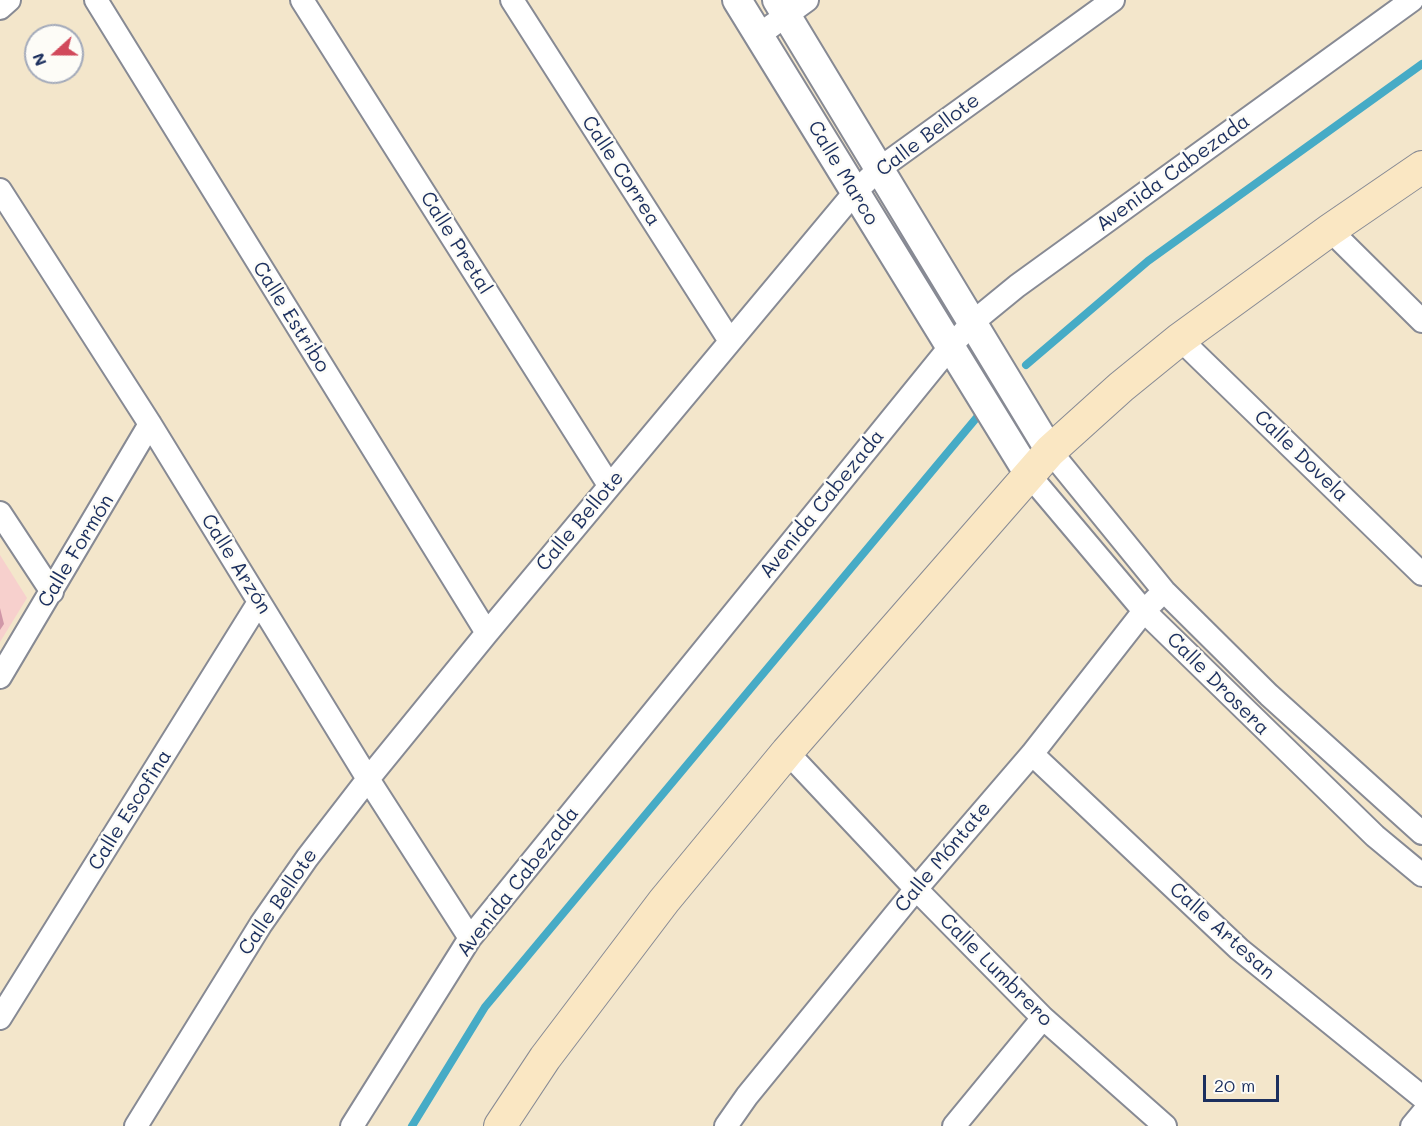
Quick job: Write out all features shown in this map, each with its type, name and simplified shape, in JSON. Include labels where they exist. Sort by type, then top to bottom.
[{"type":"main road","points":[[500,1126],[545,1058],[664,901],[787,752],[1050,451],[1121,387],[1180,339],[1330,230],[1422,167]]},
{"type":"street","points":[[0,8],[9,0]]},
{"type":"street","name":"Calle Estribo","points":[[96,0],[487,633]]},
{"type":"street","name":"Calle Pretal","points":[[302,0],[609,485]]},
{"type":"street","name":"Calle Correa","points":[[512,0],[730,341]]},
{"type":"street","name":"Calle Marco","points":[[737,0],[1030,476]]},
{"type":"street","name":"Calle Bellote","points":[[136,1126],[261,924],[307,858],[487,633],[855,192],[879,169],[1113,0]]},
{"type":"street","name":"Avenida Cabezada","points":[[352,1126],[470,938],[950,347],[973,322],[1025,280],[1412,0]]},
{"type":"street","points":[[759,35],[790,5]]},
{"type":"street","name":"Calle Marco","points":[[790,5],[879,169],[1050,451]]},
{"type":"street","name":"Calle Arzón","points":[[0,190],[150,424],[368,779],[470,938]]},
{"type":"street","points":[[1330,230],[1422,321]]},
{"type":"street","name":"Calle Dovela","points":[[1180,339],[1422,574]]},
{"type":"street","name":"Calle Formón","points":[[0,677],[150,424]]},
{"type":"street","name":"Calle Drosera","points":[[1050,451],[1164,591],[1269,695],[1422,833]]},
{"type":"street","name":"Calle Drosera","points":[[1030,476],[1144,611],[1366,828],[1422,875]]},
{"type":"street","points":[[0,513],[52,592]]},
{"type":"street","name":"Calle Móntate","points":[[726,1126],[747,1096],[916,889],[1032,754],[1144,611],[1164,591]]},
{"type":"street","name":"Calle Escofina","points":[[0,1018],[259,602]]},
{"type":"street","name":"Calle Lumbrero","points":[[787,752],[916,889],[1043,1018],[1165,1126]]},
{"type":"street","name":"Calle Artesan","points":[[1032,754],[1239,949],[1422,1097]]},
{"type":"street","points":[[954,1126],[1043,1018]]},
{"type":"street","points":[[1412,1126],[1422,1113]]},
{"type":"shaded area","points":[[0,555],[27,598],[0,642]]},
{"type":"building","points":[[0,608],[4,624],[0,630]]},
{"type":"waterway","points":[[1026,365],[1148,261],[1422,64]]},
{"type":"waterway","points":[[412,1126],[485,1007],[978,416]]}]
